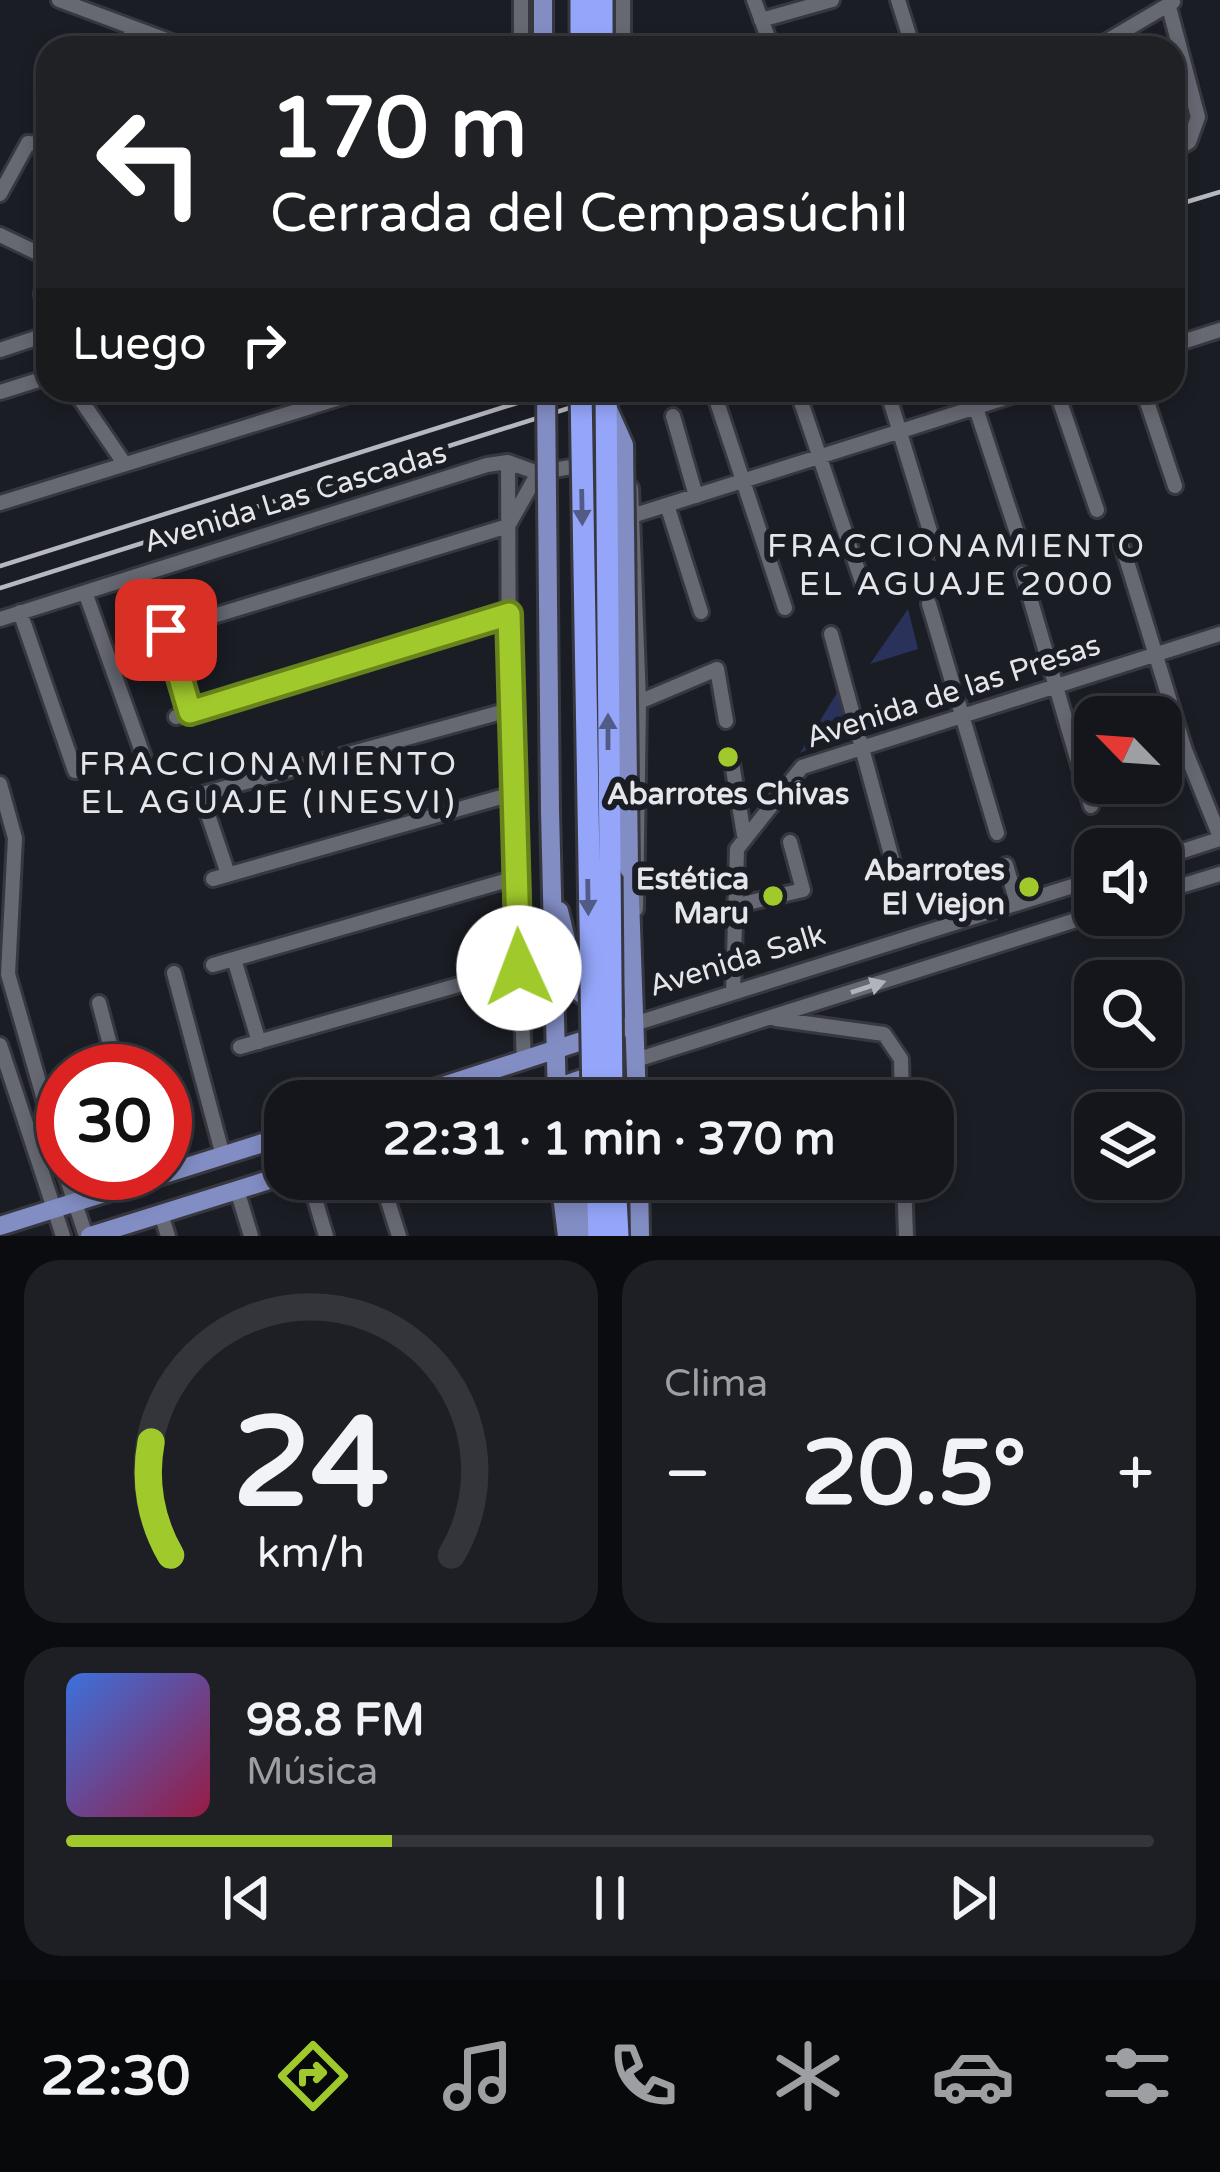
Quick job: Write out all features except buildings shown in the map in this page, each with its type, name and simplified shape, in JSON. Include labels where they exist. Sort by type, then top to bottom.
[{"type":"highway","points":[[581,0],[581,36]]},
{"type":"highway","points":[[602,0],[602,36]]},
{"type":"highway","points":[[581,402],[593,1080]]},
{"type":"highway","points":[[606,402],[612,1080]]},
{"type":"highway","points":[[598,1200],[599,1236]]},
{"type":"highway","points":[[616,1200],[618,1236]]},
{"type":"main road","points":[[542,0],[543,36]]},
{"type":"main road","points":[[546,402],[557,1080]]},
{"type":"main road","points":[[608,402],[624,445],[636,1080]]},
{"type":"main road","points":[[551,890],[585,1000],[615,1006],[623,1000],[632,968]]},
{"type":"main road","name":"Avenida Salk","points":[[464,1080],[634,1024]]},
{"type":"main road","points":[[591,1080],[636,1060]]},
{"type":"main road","points":[[192,1164],[264,1143]]},
{"type":"main road","points":[[88,1236],[264,1181]]},
{"type":"main road","points":[[0,1226],[80,1200]]},
{"type":"main road","points":[[563,1200],[567,1236]]},
{"type":"main road","points":[[579,1200],[582,1236]]},
{"type":"main road","points":[[639,1200],[640,1236]]},
{"type":"street","points":[[59,0],[155,36]]},
{"type":"street","points":[[521,0],[521,36]]},
{"type":"street","points":[[622,0],[623,36]]},
{"type":"street","points":[[754,0],[767,36]]},
{"type":"street","points":[[761,20],[832,0]]},
{"type":"street","points":[[898,0],[909,36]]},
{"type":"street","points":[[1116,36],[1172,3],[1180,36]]},
{"type":"street","points":[[130,36],[133,28]]},
{"type":"street","points":[[1185,60],[1198,117],[1185,144]]},
{"type":"street","points":[[0,194],[7,160],[28,143],[36,144]]},
{"type":"street","points":[[3,240],[36,256]]},
{"type":"street","points":[[1185,341],[1220,330]]},
{"type":"street","points":[[0,350],[36,338]]},
{"type":"street","points":[[0,392],[36,381]]},
{"type":"street","points":[[82,402],[124,463]]},
{"type":"street","points":[[0,502],[304,402]]},
{"type":"street","points":[[717,402],[784,608]]},
{"type":"street","points":[[801,402],[863,585]]},
{"type":"street","points":[[890,402],[936,550]]},
{"type":"street","points":[[974,402],[1018,536]]},
{"type":"street","points":[[635,515],[991,402]]},
{"type":"street","points":[[1060,402],[1096,510]]},
{"type":"street","points":[[1147,402],[1174,486]]},
{"type":"street","points":[[673,416],[696,496]]},
{"type":"street","points":[[524,1061],[508,710],[508,462],[538,473],[604,462],[619,467],[630,482],[635,515],[640,887],[632,938]]},
{"type":"street","name":"Avenida Las Cascadas","points":[[0,619],[508,462]]},
{"type":"street","points":[[148,636],[508,526],[538,473]]},
{"type":"street","points":[[667,505],[701,612]]},
{"type":"street","points":[[1121,542],[1185,750],[1220,838],[1182,851]]},
{"type":"street","points":[[1023,574],[1091,806]]},
{"type":"street","points":[[85,592],[146,764]]},
{"type":"street","points":[[928,604],[997,833]]},
{"type":"street","points":[[20,613],[75,771]]},
{"type":"street","points":[[166,630],[183,714],[509,614]]},
{"type":"street","points":[[830,634],[894,866]]},
{"type":"street","name":"Avenida de las Presas","points":[[744,835],[802,767],[1220,634]]},
{"type":"street","points":[[639,702],[717,669],[725,721]]},
{"type":"street","points":[[508,710],[195,796],[220,876],[512,794]]},
{"type":"street","points":[[731,758],[744,835],[737,849],[733,993]]},
{"type":"street","points":[[0,784],[15,838],[8,974],[36,1080]]},
{"type":"street","points":[[734,906],[803,890],[790,842]]},
{"type":"street","points":[[1006,865],[1017,903]]},
{"type":"street","points":[[1182,886],[1220,874]]},
{"type":"street","points":[[213,965],[515,878]]},
{"type":"street","name":"Avenida Salk","points":[[634,1024],[1074,885]]},
{"type":"street","points":[[636,1060],[1074,921]]},
{"type":"street","points":[[234,959],[259,1042]]},
{"type":"street","points":[[240,1048],[519,968]]},
{"type":"street","points":[[174,973],[223,1156]]},
{"type":"street","points":[[99,1003],[110,1044]]},
{"type":"street","points":[[771,1018],[884,1034],[901,1060],[901,1080]]},
{"type":"street","points":[[0,1045],[63,1236]]},
{"type":"street","points":[[237,1190],[251,1236]]},
{"type":"street","points":[[315,1200],[326,1236]]},
{"type":"street","points":[[388,1200],[399,1236]]},
{"type":"street","points":[[905,1200],[906,1236]]},
{"type":"street","points":[[75,1202],[88,1236]]},
{"type":"street","points":[[161,1214],[168,1236]]},
{"type":"shaded area","points":[[908,609],[918,649],[870,664]]},
{"type":"shaded area","points":[[837,693],[852,730],[800,753]]},
{"type":"railway","points":[[1185,202],[1220,192]]},
{"type":"railway","points":[[0,566],[520,402]]},
{"type":"railway","points":[[0,588],[588,402]]},
{"type":"place","name":"Abarrotes Chivas","points":[[728,757]]},
{"type":"place","name":"Abarrotes El Viejon","points":[[1029,887]]},
{"type":"place","name":"Estética Maru","points":[[773,896]]},
{"type":"district","name":"FRACCIONAMIENTO EL AGUAJE 2000","points":[[957,564]]},
{"type":"district","name":"FRACCIONAMIENTO EL AGUAJE (INESVI)","points":[[269,782]]},
{"type":"route","points":[[166,630],[190,712],[509,614],[508,710],[519,968]]}]
